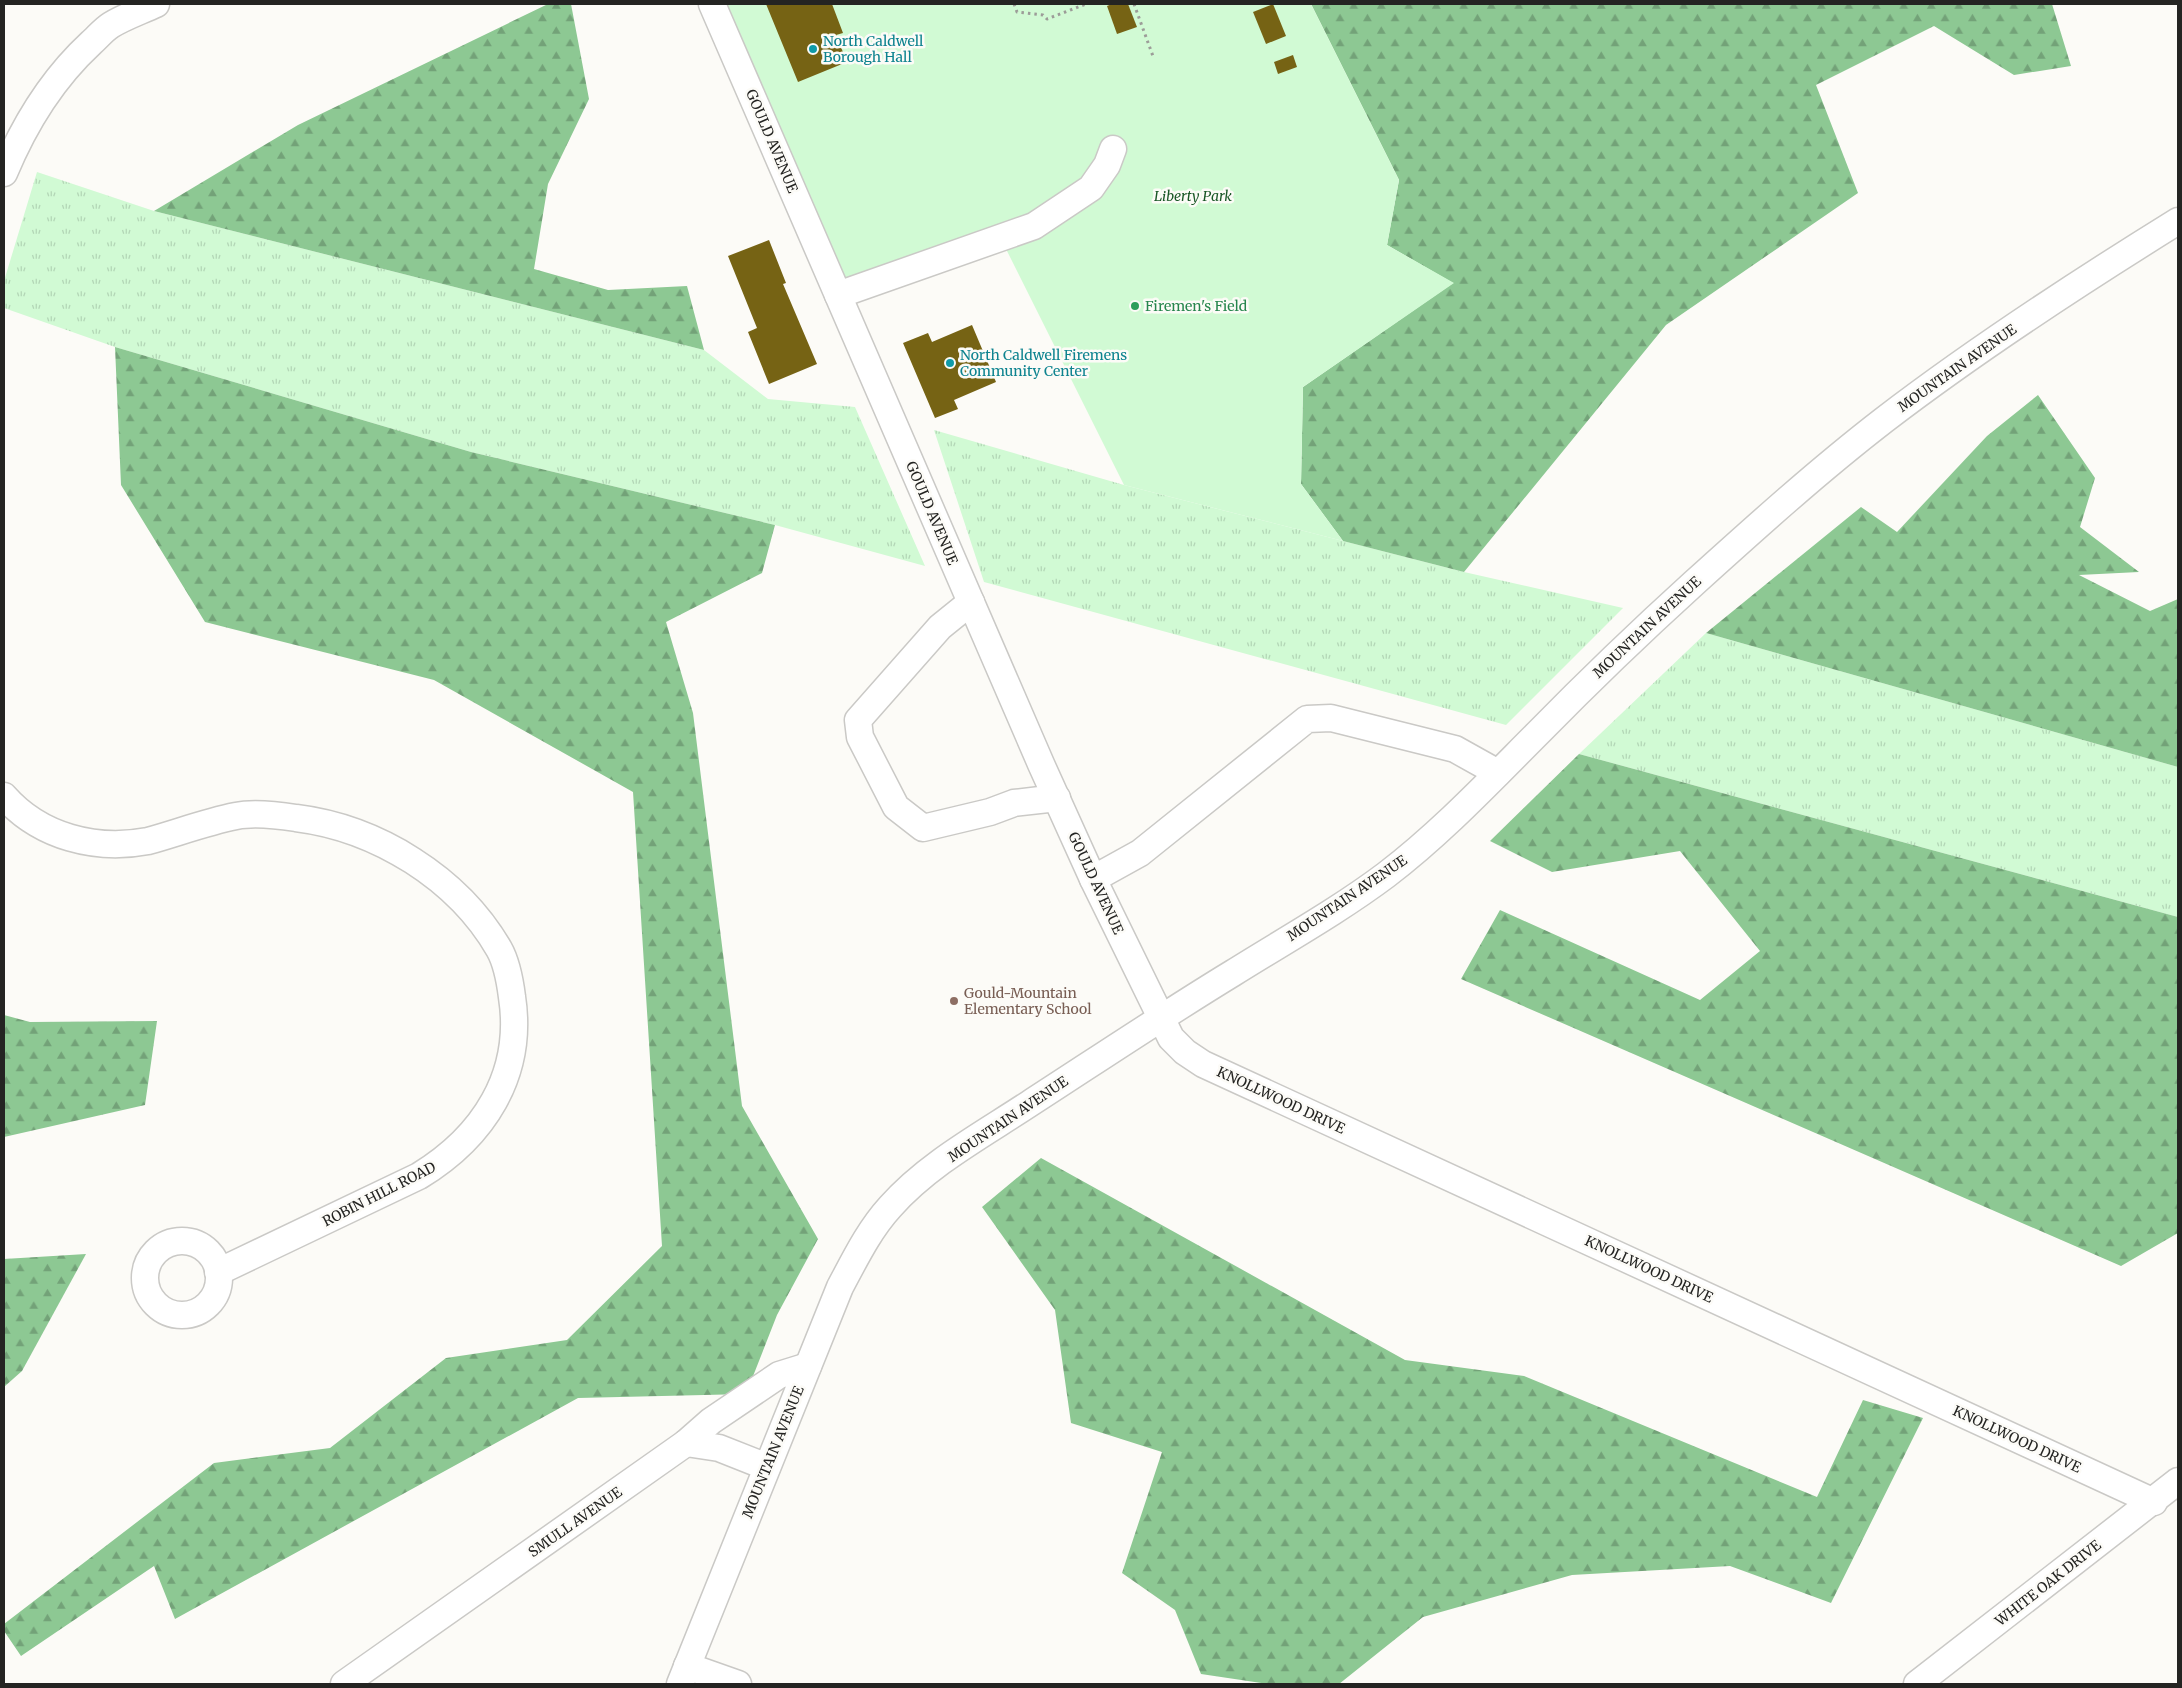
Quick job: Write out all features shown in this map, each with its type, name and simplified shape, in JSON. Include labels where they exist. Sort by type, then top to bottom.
[{"type":"street","points":[[4,173],[33,115],[55,82],[81,53],[110,26],[156,4]]},
{"type":"street","name":"GOULD AVENUE","points":[[712,4],[1057,798],[1093,879],[1161,1017]]},
{"type":"street","points":[[838,295],[1034,226],[1091,188],[1107,165],[1113,149]]},
{"type":"street","name":"MOUNTAIN AVENUE","points":[[684,1675],[766,1467],[849,1270],[862,1245],[890,1206],[929,1172],[1161,1017],[1386,876],[1424,844],[1626,646],[1680,596],[1756,528],[1870,432],[2018,324],[2178,221]]},
{"type":"street","points":[[971,602],[940,627],[858,720],[860,737],[896,807],[923,828],[990,812],[1014,803],[1057,798]]},
{"type":"street","points":[[1093,879],[1140,853],[1307,719],[1331,718],[1455,749],[1498,773]]},
{"type":"street","name":"ROBIN HILL ROAD","points":[[4,796],[30,819],[43,827],[87,843],[102,845],[133,844],[148,841],[237,816],[287,817],[326,824],[383,844],[433,876],[476,918],[500,950],[508,976],[513,1003],[513,1040],[510,1058],[494,1100],[480,1124],[468,1138],[441,1162],[419,1176],[218,1272]]},
{"type":"street","name":"KNOLLWOOD DRIVE","points":[[1161,1017],[1171,1038],[1185,1052],[1203,1064],[2154,1502]]},
{"type":"street","name":"SMULL AVENUE","points":[[344,1684],[686,1443],[711,1421],[779,1376],[808,1366]]},
{"type":"street","points":[[686,1443],[719,1448],[766,1467]]},
{"type":"street","name":"WHITE OAK DRIVE","points":[[1917,1684],[2154,1502],[2178,1481]]},
{"type":"street","points":[[684,1675],[738,1684]]},
{"type":"path","points":[[1014,4],[1017,12],[1043,15],[1047,18],[1086,4]]},
{"type":"path","points":[[1134,4],[1154,59]]},
{"type":"green space","points":[[548,4],[571,4],[589,99],[548,184],[534,269],[608,290],[687,286],[704,350],[154,211],[298,125]]},
{"type":"green space","name":"Liberty Park","points":[[720,4],[1311,4],[1399,180],[1387,245],[1454,283],[1303,387],[1301,484],[1343,541],[1124,485],[1002,241],[840,300]]},
{"type":"green space","points":[[1311,4],[2052,4],[2071,66],[2014,75],[1934,26],[1816,85],[1858,193],[1666,325],[1464,572],[1343,541],[1301,484],[1303,387],[1453,283],[1387,245],[1399,180]]},
{"type":"green space","points":[[37,172],[154,211],[704,350],[768,399],[855,407],[925,566],[775,525],[471,452],[115,347],[4,308],[4,281]]},
{"type":"green space","points":[[115,347],[471,452],[775,525],[762,573],[666,622],[693,713],[742,1106],[818,1239],[777,1315],[746,1394],[578,1398],[175,1619],[154,1566],[21,1656],[4,1631],[4,1624],[214,1463],[330,1448],[446,1358],[567,1340],[662,1246],[633,792],[434,680],[205,622],[121,485]]},
{"type":"green space","points":[[2038,395],[2095,478],[2080,527],[2139,572],[2079,575],[2150,611],[2178,599],[2178,767],[1706,633],[1861,507],[1897,532],[1987,436]]},
{"type":"green space","points":[[934,430],[1124,485],[1464,572],[1623,608],[1506,725],[984,582]]},
{"type":"green space","points":[[1706,633],[2178,767],[2178,917],[1579,754]]},
{"type":"green space","points":[[1579,754],[2178,917],[2178,1233],[2121,1266],[1461,979],[1500,910],[1700,1000],[1760,951],[1680,851],[1552,872],[1490,841]]},
{"type":"green space","points":[[4,1015],[30,1022],[157,1021],[145,1105],[4,1137]]},
{"type":"green space","points":[[1041,1158],[1405,1360],[1524,1376],[1817,1497],[1863,1400],[1923,1418],[1831,1603],[1730,1566],[1572,1575],[1423,1617],[1339,1684],[1268,1684],[1201,1674],[1175,1610],[1122,1573],[1162,1452],[1071,1423],[1055,1310],[982,1207]]},
{"type":"green space","points":[[86,1254],[22,1371],[4,1387],[4,1259]]},
{"type":"building","name":"North Caldwell Borough Hall","points":[[766,4],[832,4],[843,33],[836,35],[847,62],[798,82]]},
{"type":"building","points":[[1112,4],[1128,4],[1137,27],[1117,34],[1107,6]]},
{"type":"building","points":[[1273,4],[1286,36],[1266,44],[1253,12]]},
{"type":"building","points":[[1293,55],[1297,67],[1278,74],[1274,62]]},
{"type":"building","points":[[769,240],[786,283],[783,284],[817,364],[769,384],[748,332],[757,328],[728,256]]},
{"type":"building","name":"North Caldwell Firemens Community Center","points":[[972,325],[996,382],[954,400],[958,409],[935,418],[903,343],[928,333],[932,342]]},
{"type":"place","name":"North Caldwell Borough Hall","points":[[813,49]]},
{"type":"place","name":"Firemen's Field","points":[[1135,306]]},
{"type":"place","name":"North Caldwell Firemens Community Center","points":[[950,363]]},
{"type":"place","name":"Gould-Mountain Elementary School","points":[[954,1001]]}]
